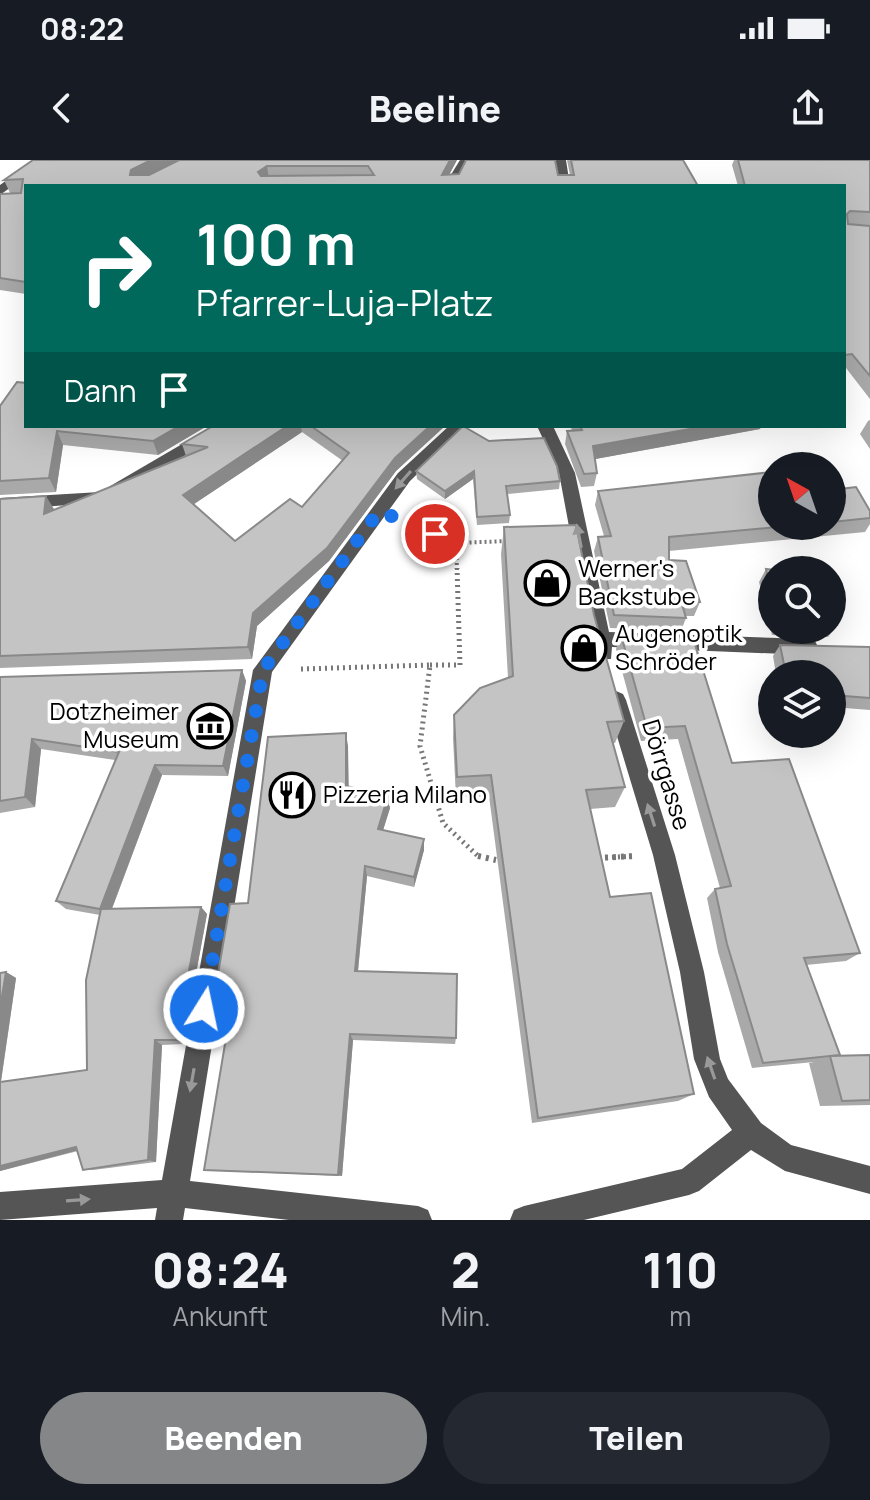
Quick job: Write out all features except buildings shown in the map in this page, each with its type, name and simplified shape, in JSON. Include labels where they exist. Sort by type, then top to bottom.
[{"type":"street","points":[[0,191],[42,160]]},
{"type":"street","points":[[451,184],[466,160]]},
{"type":"street","points":[[560,160],[564,184]]},
{"type":"street","points":[[0,504],[103,498],[222,428]]},
{"type":"street","points":[[171,1207],[255,670],[404,477],[457,428]]},
{"type":"street","name":"Dörrgasse","points":[[546,428],[567,473],[600,639],[626,736],[664,855],[692,972],[707,1059],[718,1088],[751,1133],[785,1157],[870,1180]]},
{"type":"street","points":[[600,639],[824,648]]},
{"type":"street","points":[[524,1220],[689,1181],[751,1133]]},
{"type":"street","points":[[0,1206],[171,1207],[418,1220]]},
{"type":"path","points":[[379,511],[456,543],[521,540]]},
{"type":"path","points":[[255,670],[460,665],[456,543]]},
{"type":"path","points":[[430,665],[420,746],[443,823],[480,858],[496,860]]},
{"type":"path","points":[[589,859],[664,855]]},
{"type":"place","name":"Werner's Backstube","points":[[547,583]]},
{"type":"place","name":"Augenoptik Schröder","points":[[584,648]]},
{"type":"place","name":"Dotzheimer Museum","points":[[210,726]]},
{"type":"place","name":"Pizzeria Milano","points":[[292,795]]},
{"type":"route","points":[[204,1009],[263,670],[379,511],[435,534]]}]
